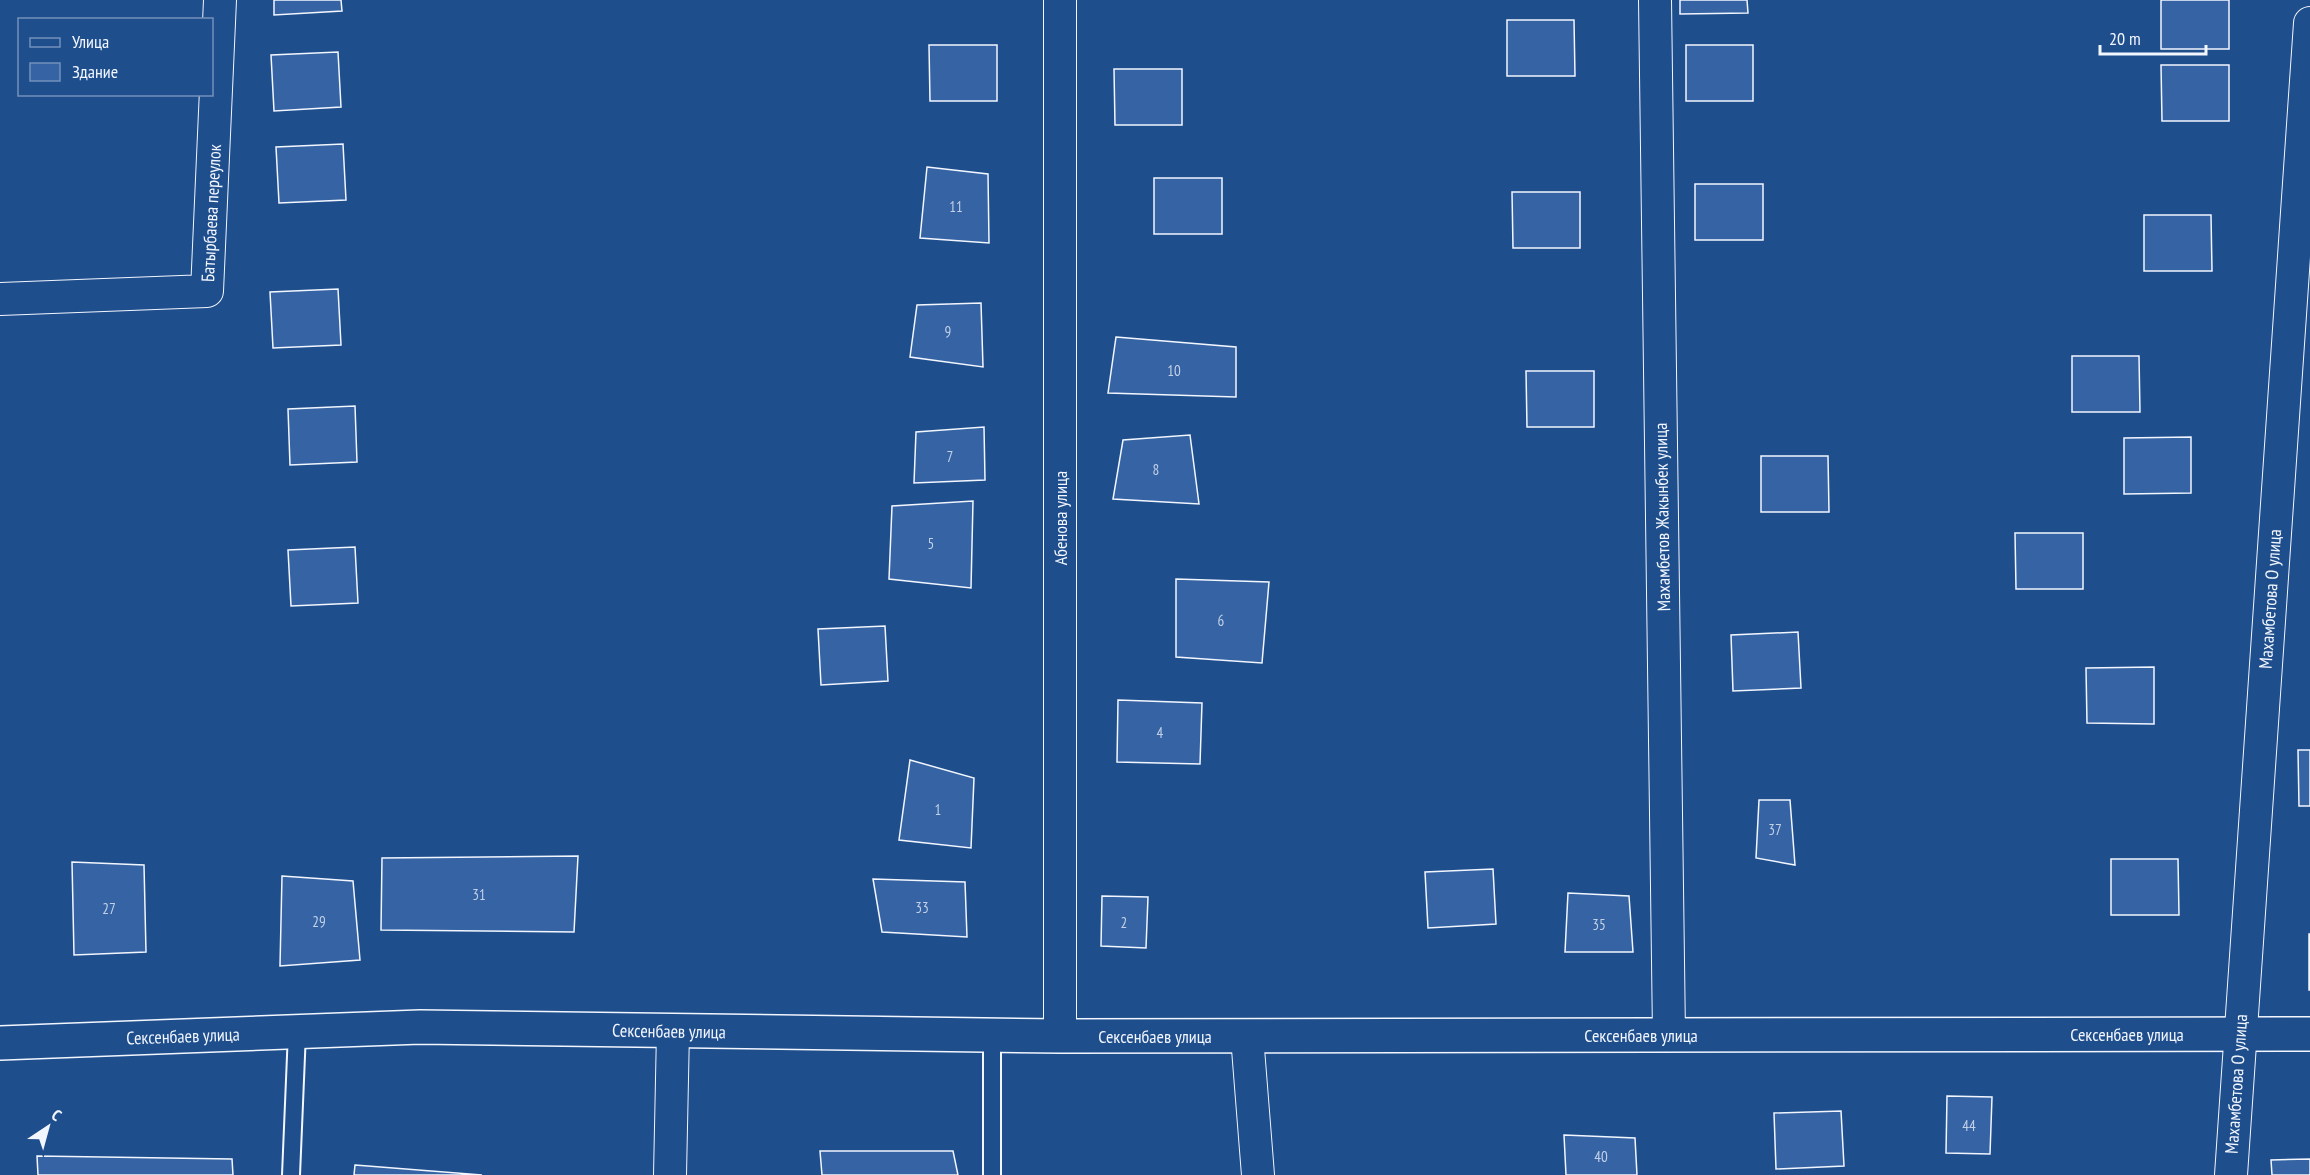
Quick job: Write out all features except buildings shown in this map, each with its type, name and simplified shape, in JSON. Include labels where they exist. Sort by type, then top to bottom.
[{"type":"street","name":"Батырбаева переулок","points":[[0,299],[207,291],[220,0]]},
{"type":"street","name":"Абенова улица","points":[[1060,0],[1060,1036]]},
{"type":"street","name":"Махамбетов Жакынбек улица","points":[[1655,0],[1669,1035]]},
{"type":"street","name":"Махамбетова О улица","points":[[2231,1175],[2310,23]]},
{"type":"street","name":"Сексенбаев улица","points":[[0,1043],[420,1027],[993,1036],[2310,1034]]},
{"type":"street","points":[[670,1175],[673,1031]]},
{"type":"street","points":[[1247,1036],[1258,1175]]},
{"type":"lane","points":[[291,1175],[297,1032]]},
{"type":"lane","points":[[992,1175],[993,1036]]}]
